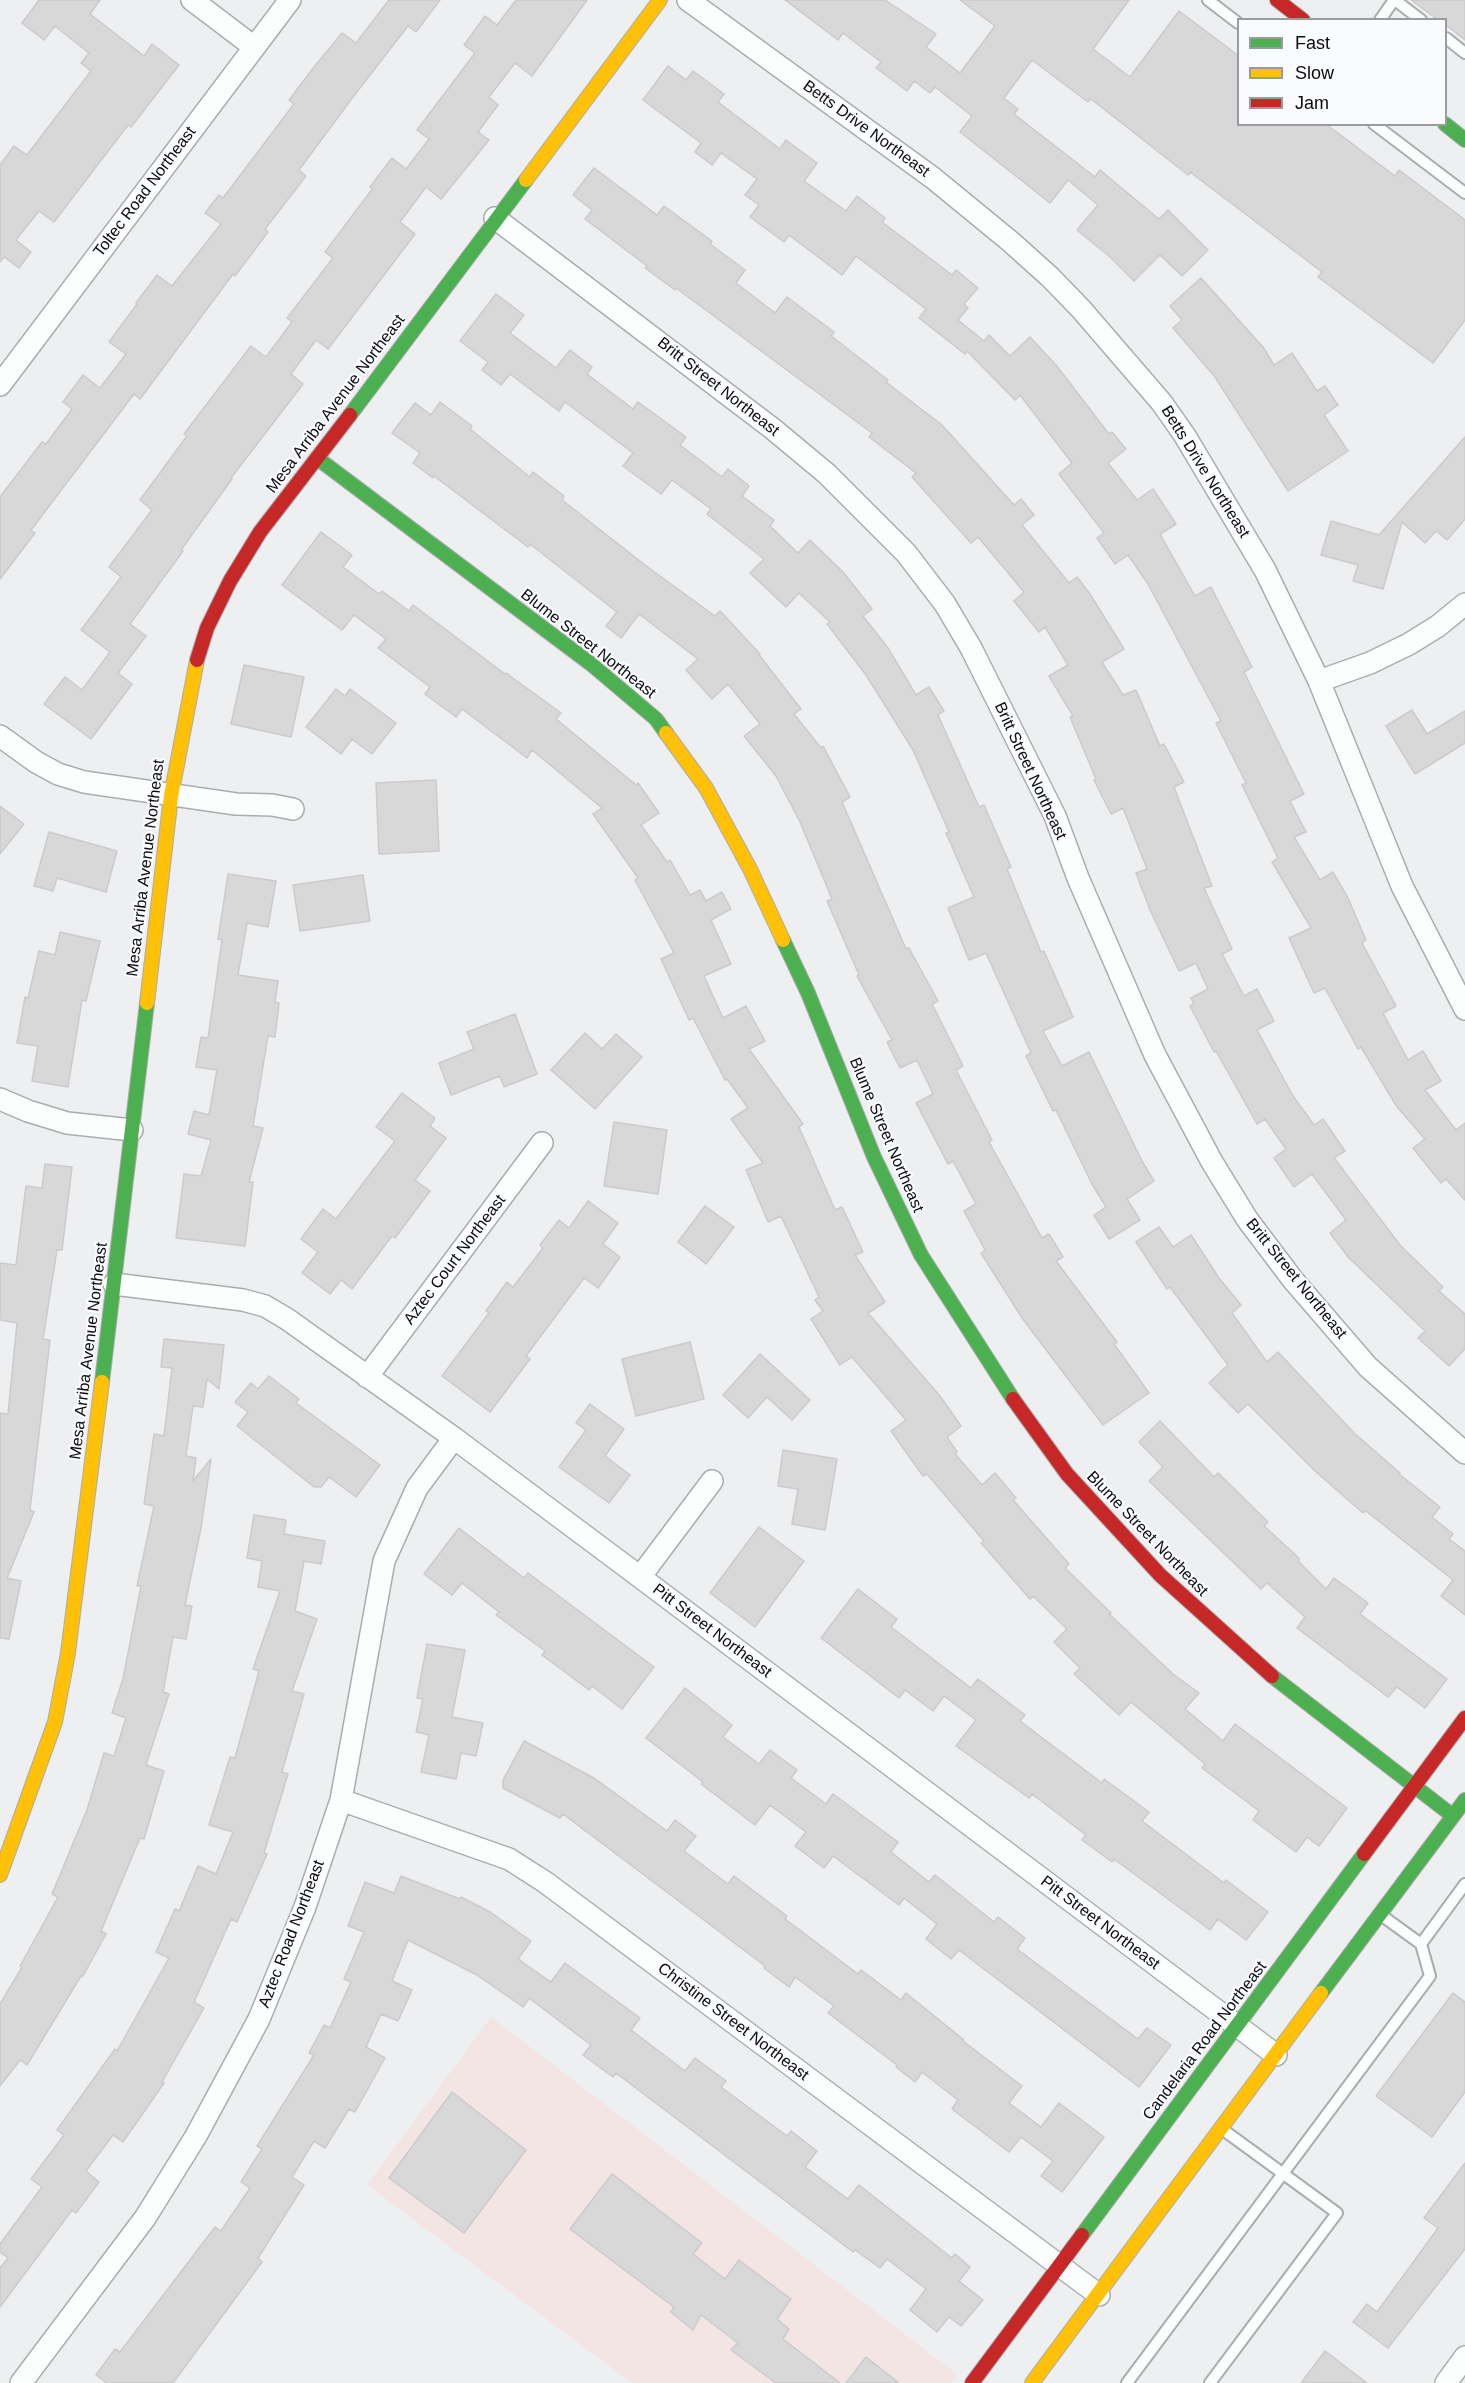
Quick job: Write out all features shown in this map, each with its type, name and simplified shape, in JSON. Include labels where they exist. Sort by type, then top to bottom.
[{"type":"street","points":[[192,0],[254,47]]},
{"type":"street","name":"Toltec Road Northeast","points":[[0,385],[290,0]]},
{"type":"street","name":"Mesa Arriba Avenue Northeast","points":[[0,1875],[55,1722],[68,1653],[171,796],[193,675],[207,628],[230,581],[260,532],[660,0]]},
{"type":"street","name":"Betts Drive Northeast","points":[[688,0],[933,178],[1019,249],[1081,309],[1137,373],[1185,436],[1265,570],[1319,681],[1402,886],[1465,1009]]},
{"type":"street","points":[[1277,0],[1300,18]]},
{"type":"street","points":[[1447,126],[1465,140]]},
{"type":"street","name":"Britt Street Northeast","points":[[495,218],[773,429],[827,474],[906,553],[945,604],[972,648],[1054,816],[1077,878],[1155,1055],[1212,1162],[1241,1209],[1293,1280],[1368,1367],[1465,1453]]},
{"type":"street","name":"Blume Street Northeast","points":[[317,458],[591,664],[656,719],[693,767],[725,820],[808,993],[874,1157],[921,1255],[1013,1400],[1067,1474],[1160,1575],[1256,1664],[1453,1816]]},
{"type":"street","points":[[1319,681],[1370,663],[1409,644],[1465,604]]},
{"type":"street","points":[[0,736],[36,762],[58,774],[84,782],[171,796],[293,809]]},
{"type":"street","points":[[0,1098],[28,1111],[67,1123],[132,1130]]},
{"type":"street","name":"Aztec Court Northeast","points":[[367,1377],[542,1143]]},
{"type":"street","name":"Pitt Street Northeast","points":[[114,1284],[243,1300],[265,1306],[287,1319],[454,1438],[640,1576],[1276,2055]]},
{"type":"street","name":"Aztec Road Northeast","points":[[21,2383],[145,2218],[196,2136],[259,2019],[305,1907],[341,1800],[384,1561],[417,1488],[454,1438]]},
{"type":"street","points":[[640,1576],[711,1481]]},
{"type":"street","name":"Candelaria Road Northeast","points":[[980,2380],[1059,2265],[1465,1718]]},
{"type":"street","name":"Christine Street Northeast","points":[[341,1800],[509,1859],[545,1882],[1099,2295]]},
{"type":"street","points":[[1032,2383],[1465,1800]]},
{"type":"street","points":[[1446,2383],[1465,2357]]},
{"type":"lane","points":[[1208,0],[1237,22]]},
{"type":"lane","points":[[1381,18],[1394,0],[1418,18]]},
{"type":"lane","points":[[1447,39],[1465,53]]},
{"type":"lane","points":[[1377,126],[1465,193]]},
{"type":"lane","points":[[1421,1944],[1465,1884]]},
{"type":"lane","points":[[1127,2383],[1430,1976],[1421,1944],[1380,1914]]},
{"type":"lane","points":[[1210,2383],[1336,2213],[1221,2128]]},
{"type":"shaded area","points":[[491,2017],[958,2375],[951,2383],[632,2383],[367,2185]]},
{"type":"building","points":[[39,0],[100,0],[90,14],[144,56],[152,44],[179,65],[131,127],[128,125],[54,222],[39,211],[16,240],[31,252],[19,268],[4,257],[0,262],[0,165],[14,146],[27,155],[91,71],[81,63],[89,53],[55,26],[44,40],[22,23]]},
{"type":"building","points":[[389,0],[440,0],[416,32],[408,26],[353,97],[299,170],[306,176],[265,229],[268,232],[235,276],[233,274],[140,399],[134,394],[31,530],[35,533],[0,579],[0,497],[42,442],[46,444],[72,409],[63,402],[83,375],[100,388],[126,354],[109,342],[136,303],[157,275],[172,286],[221,224],[205,213],[219,195],[223,198],[294,104],[289,100],[314,67],[342,33],[356,43]]},
{"type":"building","points":[[516,0],[587,0],[532,76],[515,63],[489,97],[498,105],[478,132],[489,140],[441,199],[426,187],[400,222],[415,234],[328,349],[316,340],[291,374],[303,384],[231,478],[181,550],[183,551],[130,624],[146,636],[118,673],[132,684],[91,739],[44,704],[65,677],[82,690],[110,652],[81,630],[121,577],[109,567],[152,510],[140,500],[187,436],[184,434],[251,346],[266,357],[292,322],[287,318],[333,258],[325,252],[373,188],[370,187],[392,158],[406,169],[429,139],[417,130],[475,53],[464,45],[485,16],[497,25]]},
{"type":"building","points":[[785,0],[885,0],[936,34],[926,47],[960,73],[995,26],[960,0],[1129,0],[1093,49],[1130,77],[1179,11],[1237,54],[1237,126],[1329,126],[1395,176],[1399,170],[1465,220],[1465,320],[1433,363],[1318,277],[1322,272],[1190,172],[1188,175],[1091,99],[1088,102],[1032,60],[1004,98],[1018,109],[1014,114],[1095,177],[1100,170],[1159,219],[1168,210],[1208,250],[1182,276],[1160,255],[1134,281],[1110,257],[1077,230],[1098,205],[1068,180],[1050,203],[960,132],[972,116],[935,87],[930,93],[914,81],[907,91],[876,68],[881,62],[843,33],[838,40]]},
{"type":"building","points":[[1411,0],[1465,0],[1465,40],[1447,26],[1447,18],[1435,18]]},
{"type":"building","points":[[668,66],[686,80],[693,71],[724,94],[718,102],[780,149],[786,140],[817,163],[804,181],[846,211],[857,196],[885,218],[882,222],[952,275],[956,270],[978,288],[964,304],[968,308],[958,320],[984,341],[989,335],[1010,356],[1030,337],[1056,365],[1109,434],[1112,432],[1126,449],[1108,463],[1137,500],[1153,489],[1176,524],[1160,534],[1195,596],[1211,587],[1252,667],[1244,672],[1304,794],[1290,801],[1306,832],[1294,837],[1320,880],[1333,872],[1348,898],[1366,940],[1362,943],[1396,1006],[1383,1013],[1408,1060],[1423,1051],[1441,1081],[1425,1090],[1456,1130],[1465,1123],[1465,1200],[1446,1179],[1441,1183],[1413,1148],[1425,1139],[1397,1107],[1361,1047],[1358,1049],[1325,988],[1314,993],[1289,938],[1311,928],[1272,862],[1278,858],[1242,785],[1246,783],[1216,723],[1221,721],[1148,584],[1128,555],[1115,564],[1097,538],[1104,533],[1059,474],[1072,463],[1020,395],[1015,400],[967,351],[965,354],[919,318],[926,309],[856,256],[842,275],[789,235],[784,242],[750,217],[759,205],[745,195],[757,179],[721,153],[712,165],[695,152],[701,143],[643,100]]},
{"type":"building","points":[[594,168],[657,215],[664,206],[712,241],[710,244],[745,270],[736,283],[775,313],[787,297],[834,332],[831,336],[942,425],[1014,505],[1021,499],[1034,515],[1022,525],[1069,583],[1077,577],[1090,594],[1124,649],[1102,662],[1123,695],[1136,690],[1160,746],[1164,744],[1184,782],[1174,787],[1212,886],[1204,888],[1232,949],[1222,954],[1244,996],[1257,989],[1274,1021],[1257,1030],[1293,1096],[1314,1125],[1323,1119],[1345,1151],[1334,1158],[1400,1245],[1443,1287],[1439,1291],[1465,1314],[1465,1349],[1449,1366],[1418,1338],[1425,1331],[1349,1258],[1330,1233],[1346,1220],[1312,1174],[1294,1187],[1274,1158],[1286,1149],[1265,1119],[1257,1124],[1216,1051],[1214,1052],[1190,1006],[1194,1004],[1191,998],[1208,989],[1196,963],[1179,971],[1150,910],[1136,873],[1147,869],[1123,808],[1111,814],[1094,780],[1096,779],[1070,717],[1073,716],[1049,676],[1068,665],[1045,627],[1039,632],[1014,601],[1024,592],[978,537],[971,543],[912,477],[916,473],[869,437],[872,433],[676,288],[675,290],[645,268],[647,266],[585,219],[592,210],[573,195]]},
{"type":"building","points":[[1201,278],[1263,347],[1274,365],[1292,353],[1317,391],[1325,386],[1338,405],[1324,415],[1348,451],[1288,491],[1215,377],[1173,328],[1182,320],[1170,306]]},
{"type":"building","points":[[496,294],[524,315],[510,333],[556,368],[570,350],[592,367],[587,374],[633,409],[638,402],[686,437],[680,445],[722,477],[728,469],[749,486],[742,496],[774,520],[770,526],[798,553],[810,540],[844,573],[872,609],[863,616],[888,648],[916,695],[929,687],[944,711],[938,715],[979,807],[984,805],[1011,867],[1007,869],[1041,952],[1044,951],[1073,1017],[1043,1031],[1062,1066],[1089,1052],[1154,1181],[1127,1199],[1140,1220],[1109,1239],[1094,1215],[1106,1207],[1092,1184],[1056,1110],[1053,1111],[1026,1056],[1031,1053],[986,953],[969,960],[948,908],[974,897],[946,833],[949,832],[913,750],[866,675],[827,624],[830,622],[799,593],[786,607],[750,573],[764,559],[707,514],[711,509],[672,480],[661,494],[623,466],[633,453],[565,402],[559,411],[510,374],[501,385],[482,370],[488,362],[460,341]]},
{"type":"building","points":[[440,402],[472,426],[470,429],[530,477],[533,472],[564,496],[562,500],[649,568],[715,616],[720,611],[760,654],[801,709],[794,714],[821,748],[823,746],[850,797],[842,802],[906,949],[909,948],[938,1001],[932,1004],[963,1066],[956,1070],[992,1140],[989,1142],[1042,1238],[1049,1234],[1063,1257],[1056,1261],[1117,1342],[1114,1344],[1149,1393],[1103,1425],[1022,1318],[981,1253],[985,1250],[964,1211],[976,1204],[953,1161],[948,1164],[916,1103],[933,1094],[917,1060],[900,1068],[887,1042],[892,1040],[857,976],[859,975],[827,901],[832,899],[800,822],[776,776],[744,736],[760,724],[728,684],[712,699],[686,670],[698,659],[639,614],[621,638],[606,626],[617,612],[530,544],[528,547],[434,476],[433,478],[413,463],[420,453],[392,433],[415,403],[431,415]]},
{"type":"building","points":[[1465,437],[1465,519],[1447,540],[1436,531],[1425,543],[1402,522],[1383,589],[1353,581],[1358,565],[1321,555],[1331,521],[1379,535]]},
{"type":"building","points":[[321,532],[352,555],[343,567],[379,594],[382,591],[409,611],[413,605],[561,713],[556,719],[636,785],[638,783],[659,813],[641,825],[667,862],[670,860],[690,895],[700,890],[706,901],[722,892],[731,909],[711,920],[731,964],[704,976],[723,1018],[746,1006],[765,1041],[749,1049],[803,1124],[799,1127],[835,1210],[842,1207],[863,1252],[855,1255],[885,1302],[868,1313],[940,1396],[961,1426],[947,1437],[957,1452],[955,1454],[982,1485],[995,1473],[1016,1498],[1013,1500],[1069,1564],[1065,1568],[1111,1613],[1109,1614],[1173,1674],[1199,1693],[1185,1709],[1223,1741],[1235,1724],[1347,1808],[1319,1846],[1307,1837],[1296,1852],[1253,1820],[1259,1811],[1202,1768],[1205,1764],[1131,1702],[1119,1715],[1074,1674],[1080,1668],[1054,1642],[1067,1629],[1033,1596],[1030,1599],[981,1543],[984,1541],[927,1474],[923,1476],[891,1431],[906,1420],[852,1357],[840,1365],[811,1319],[823,1311],[815,1300],[819,1297],[781,1216],[768,1222],[746,1170],[763,1163],[731,1119],[748,1108],[727,1079],[725,1080],[693,1018],[689,1020],[661,959],[674,953],[635,880],[638,878],[593,814],[602,808],[532,750],[527,758],[462,709],[456,717],[425,694],[430,687],[378,648],[386,639],[354,615],[342,630],[282,585]]},
{"type":"building","points":[[244,665],[304,677],[291,737],[231,724]]},
{"type":"building","points":[[336,689],[345,696],[350,689],[396,723],[372,754],[352,739],[341,754],[306,727]]},
{"type":"building","points":[[1412,710],[1427,734],[1465,711],[1465,743],[1415,774],[1386,726]]},
{"type":"building","points":[[436,780],[439,851],[379,854],[376,783]]},
{"type":"building","points":[[0,806],[24,824],[0,854]]},
{"type":"building","points":[[49,832],[117,851],[106,892],[57,878],[53,891],[34,886]]},
{"type":"building","points":[[228,874],[276,881],[268,927],[247,923],[238,975],[278,981],[275,1002],[279,1003],[275,1037],[268,1036],[253,1126],[263,1128],[249,1182],[253,1182],[245,1246],[176,1238],[184,1174],[201,1176],[211,1140],[188,1134],[194,1111],[209,1115],[217,1070],[196,1067],[201,1037],[208,1038],[222,940],[218,939]]},
{"type":"building","points":[[363,875],[370,921],[300,931],[293,885]]},
{"type":"building","points":[[60,932],[100,941],[86,1001],[82,1000],[68,1087],[32,1081],[38,1046],[17,1043],[25,997],[28,998],[39,951],[55,955]]},
{"type":"building","points":[[515,1014],[537,1074],[504,1087],[500,1076],[451,1095],[439,1063],[474,1049],[467,1032]]},
{"type":"building","points":[[585,1033],[602,1049],[616,1034],[642,1057],[595,1109],[551,1070]]},
{"type":"building","points":[[402,1093],[435,1118],[430,1126],[446,1138],[415,1180],[430,1191],[395,1238],[392,1236],[352,1289],[341,1280],[330,1294],[302,1273],[318,1252],[301,1239],[323,1209],[336,1219],[395,1141],[376,1127]]},
{"type":"building","points":[[614,1122],[667,1130],[658,1194],[604,1186]]},
{"type":"building","points":[[45,1164],[72,1167],[62,1250],[57,1250],[43,1339],[50,1340],[30,1510],[34,1512],[7,1578],[21,1581],[9,1639],[0,1638],[0,1413],[8,1414],[17,1323],[0,1320],[0,1263],[16,1265],[26,1186],[42,1188]]},
{"type":"building","points":[[588,1201],[618,1223],[603,1244],[620,1257],[598,1288],[584,1278],[526,1356],[530,1359],[490,1412],[442,1376],[489,1313],[486,1311],[507,1282],[513,1287],[543,1248],[540,1245],[559,1220],[569,1228]]},
{"type":"building","points":[[705,1206],[734,1227],[706,1264],[678,1242]]},
{"type":"building","points":[[1159,1227],[1173,1247],[1191,1235],[1219,1278],[1241,1305],[1232,1313],[1267,1362],[1278,1352],[1354,1433],[1440,1507],[1432,1517],[1453,1534],[1449,1539],[1465,1551],[1465,1615],[1441,1596],[1453,1580],[1366,1511],[1363,1513],[1315,1471],[1248,1404],[1238,1413],[1209,1383],[1228,1365],[1170,1287],[1167,1289],[1136,1242]]},
{"type":"building","points":[[164,1339],[224,1345],[219,1389],[207,1379],[203,1407],[193,1406],[186,1456],[196,1458],[193,1481],[211,1459],[201,1528],[185,1605],[192,1606],[186,1639],[173,1637],[163,1692],[169,1694],[146,1765],[164,1771],[144,1839],[140,1838],[101,1931],[106,1934],[83,1976],[27,2065],[20,2060],[0,2086],[0,2004],[58,1897],[52,1894],[87,1810],[104,1753],[114,1756],[126,1718],[112,1713],[123,1679],[141,1586],[137,1586],[154,1506],[144,1504],[154,1434],[164,1436],[172,1368],[161,1367]]},
{"type":"building","points":[[690,1342],[704,1399],[636,1416],[622,1359]]},
{"type":"building","points":[[760,1354],[810,1400],[792,1420],[767,1397],[748,1418],[723,1395]]},
{"type":"building","points":[[269,1376],[299,1399],[296,1403],[380,1465],[356,1497],[329,1477],[321,1487],[314,1487],[237,1426],[248,1412],[235,1402],[251,1383],[258,1389]]},
{"type":"building","points":[[590,1404],[624,1429],[605,1456],[630,1475],[609,1503],[559,1467],[586,1430],[576,1423]]},
{"type":"building","points":[[1160,1421],[1214,1477],[1218,1473],[1268,1522],[1264,1526],[1299,1558],[1299,1562],[1326,1589],[1334,1578],[1368,1603],[1360,1614],[1447,1679],[1425,1708],[1397,1687],[1388,1697],[1297,1628],[1305,1617],[1267,1583],[1261,1589],[1149,1481],[1163,1467],[1139,1442]]},
{"type":"building","points":[[783,1450],[837,1459],[825,1530],[792,1524],[798,1489],[778,1486]]},
{"type":"building","points":[[254,1515],[286,1520],[284,1534],[325,1541],[321,1564],[304,1561],[295,1611],[317,1619],[292,1691],[304,1694],[282,1772],[288,1774],[264,1853],[267,1854],[237,1922],[231,1919],[194,2002],[204,2008],[162,2082],[164,2083],[123,2142],[113,2135],[86,2171],[99,2182],[76,2213],[72,2210],[0,2307],[0,2268],[8,2258],[0,2252],[0,2244],[42,2187],[31,2179],[64,2135],[57,2130],[115,2049],[117,2051],[169,1958],[156,1952],[175,1909],[179,1911],[198,1866],[216,1874],[233,1832],[209,1825],[230,1757],[235,1758],[259,1671],[253,1669],[280,1591],[258,1587],[262,1561],[247,1558]]},
{"type":"building","points":[[759,1527],[804,1561],[755,1627],[710,1593]]},
{"type":"building","points":[[459,1528],[524,1578],[528,1573],[654,1667],[622,1709],[592,1686],[589,1690],[542,1655],[545,1651],[496,1615],[499,1612],[462,1583],[452,1595],[424,1574]]},
{"type":"building","points":[[858,1589],[897,1619],[891,1627],[971,1688],[978,1679],[1025,1715],[1020,1721],[1102,1783],[1104,1779],[1149,1812],[1142,1821],[1224,1883],[1226,1880],[1268,1912],[1246,1940],[1218,1919],[1210,1930],[1114,1859],[1112,1862],[1082,1840],[1086,1835],[1032,1794],[1029,1798],[956,1746],[976,1720],[944,1696],[933,1711],[905,1690],[899,1698],[821,1638]]},
{"type":"building","points":[[427,1644],[465,1650],[452,1717],[483,1723],[476,1756],[461,1753],[456,1779],[421,1772],[429,1735],[416,1732],[423,1699],[417,1698]]},
{"type":"building","points":[[685,1688],[732,1725],[723,1737],[759,1764],[770,1750],[797,1770],[791,1778],[826,1804],[833,1794],[898,1842],[891,1852],[929,1882],[935,1875],[994,1922],[998,1917],[1025,1938],[1017,1949],[1138,2039],[1147,2028],[1171,2045],[1139,2087],[959,1950],[951,1959],[926,1939],[937,1924],[904,1898],[899,1905],[833,1856],[824,1868],[795,1846],[806,1832],[770,1805],[755,1825],[646,1738]]},
{"type":"building","points":[[524,1741],[594,1778],[667,1831],[675,1820],[696,1836],[684,1851],[728,1884],[734,1876],[787,1916],[785,1919],[858,1974],[861,1970],[901,2000],[906,1993],[1022,2086],[1009,2103],[1041,2127],[1059,2103],[1104,2137],[1062,2192],[1041,2176],[1053,2161],[1021,2137],[1009,2152],[952,2109],[958,2100],[922,2072],[915,2082],[896,2067],[897,2065],[828,2013],[834,2006],[795,1977],[789,1987],[764,1968],[765,1966],[563,1814],[560,1818],[503,1788],[503,1780]]},
{"type":"building","points":[[401,1876],[460,1899],[461,1897],[490,1912],[531,1941],[518,1959],[551,1982],[565,1963],[640,2018],[631,2030],[685,2071],[695,2058],[726,2081],[721,2087],[787,2136],[791,2131],[817,2151],[805,2167],[848,2199],[859,2185],[952,2258],[955,2254],[970,2267],[959,2281],[983,2300],[961,2326],[949,2317],[937,2332],[910,2310],[926,2289],[887,2259],[880,2268],[855,2250],[853,2252],[616,2073],[613,2077],[583,2055],[591,2045],[529,1998],[523,2007],[477,1975],[408,1940],[392,1981],[412,1990],[398,2021],[381,2014],[366,2047],[385,2058],[355,2112],[349,2109],[325,2148],[314,2141],[292,2177],[304,2185],[258,2258],[262,2262],[173,2383],[107,2383],[96,2375],[115,2349],[120,2352],[215,2227],[221,2231],[250,2188],[241,2182],[262,2149],[257,2146],[314,2055],[309,2053],[324,2025],[330,2028],[351,1982],[344,1979],[364,1932],[348,1926],[365,1882],[394,1893]]},
{"type":"building","points":[[1453,1993],[1465,2002],[1465,2092],[1432,2137],[1376,2096]]},
{"type":"building","points":[[452,2092],[526,2150],[464,2233],[389,2178]]},
{"type":"building","points":[[1465,2163],[1465,2249],[1388,2348],[1353,2322],[1367,2304],[1377,2312],[1438,2228],[1424,2218]]},
{"type":"building","points":[[612,2174],[702,2243],[693,2254],[725,2279],[739,2260],[791,2299],[777,2319],[789,2329],[783,2339],[840,2383],[776,2383],[731,2350],[738,2343],[701,2315],[693,2330],[671,2312],[674,2307],[570,2229]]},
{"type":"building","points":[[1325,2351],[1367,2383],[1301,2383]]},
{"type":"building","points":[[866,2357],[899,2383],[846,2383]]},
{"type":"traffic: fast","points":[[1447,126],[1465,140]]},
{"type":"traffic: fast","points":[[350,415],[526,180]]},
{"type":"traffic: fast","points":[[317,458],[591,664],[656,719],[666,733]]},
{"type":"traffic: fast","points":[[783,940],[808,993],[874,1157],[921,1255],[1013,1399]]},
{"type":"traffic: fast","points":[[102,1382],[147,1003]]},
{"type":"traffic: fast","points":[[1272,1676],[1453,1816]]},
{"type":"traffic: fast","points":[[1321,1993],[1465,1800]]},
{"type":"traffic: fast","points":[[1082,2235],[1364,1854]]},
{"type":"traffic: slow","points":[[526,180],[660,0]]},
{"type":"traffic: slow","points":[[147,1003],[171,796],[197,660]]},
{"type":"traffic: slow","points":[[666,733],[706,788],[750,869],[783,940]]},
{"type":"traffic: slow","points":[[0,1875],[55,1722],[68,1653],[102,1382]]},
{"type":"traffic: slow","points":[[1032,2383],[1321,1993]]},
{"type":"traffic: jam","points":[[1277,0],[1300,18]]},
{"type":"traffic: jam","points":[[197,660],[207,628],[230,581],[260,532],[350,415]]},
{"type":"traffic: jam","points":[[1013,1399],[1067,1474],[1160,1575],[1272,1676]]},
{"type":"traffic: jam","points":[[1364,1854],[1465,1718]]},
{"type":"traffic: jam","points":[[972,2383],[1082,2235]]}]
